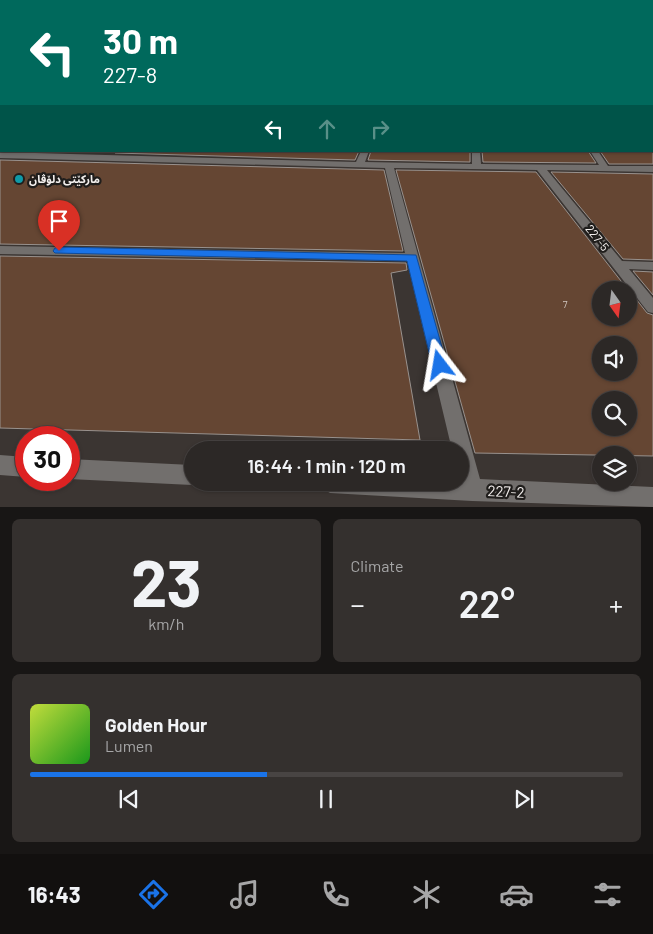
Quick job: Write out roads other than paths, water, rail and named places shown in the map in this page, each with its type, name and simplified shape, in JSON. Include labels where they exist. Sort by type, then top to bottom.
[{"type":"street","points":[[124,158],[133,152]]},
{"type":"street","points":[[251,162],[259,152]]},
{"type":"street","points":[[359,165],[365,152]]},
{"type":"street","points":[[476,152],[477,167]]},
{"type":"street","points":[[595,152],[605,168]]},
{"type":"street","points":[[0,155],[109,154],[124,158],[388,166],[653,169]]},
{"type":"street","points":[[388,166],[472,490]]},
{"type":"street","name":"227-5","points":[[540,168],[653,308]]},
{"type":"street","points":[[0,250],[412,257]]},
{"type":"street","points":[[618,265],[653,266]]},
{"type":"street","points":[[0,465],[15,466]]},
{"type":"street","points":[[80,470],[184,475]]},
{"type":"street","name":"227-2","points":[[469,490],[552,500],[653,498]]},
{"type":"place","name":"ماركێتی دلۆڤان","points":[[19,179]]}]
